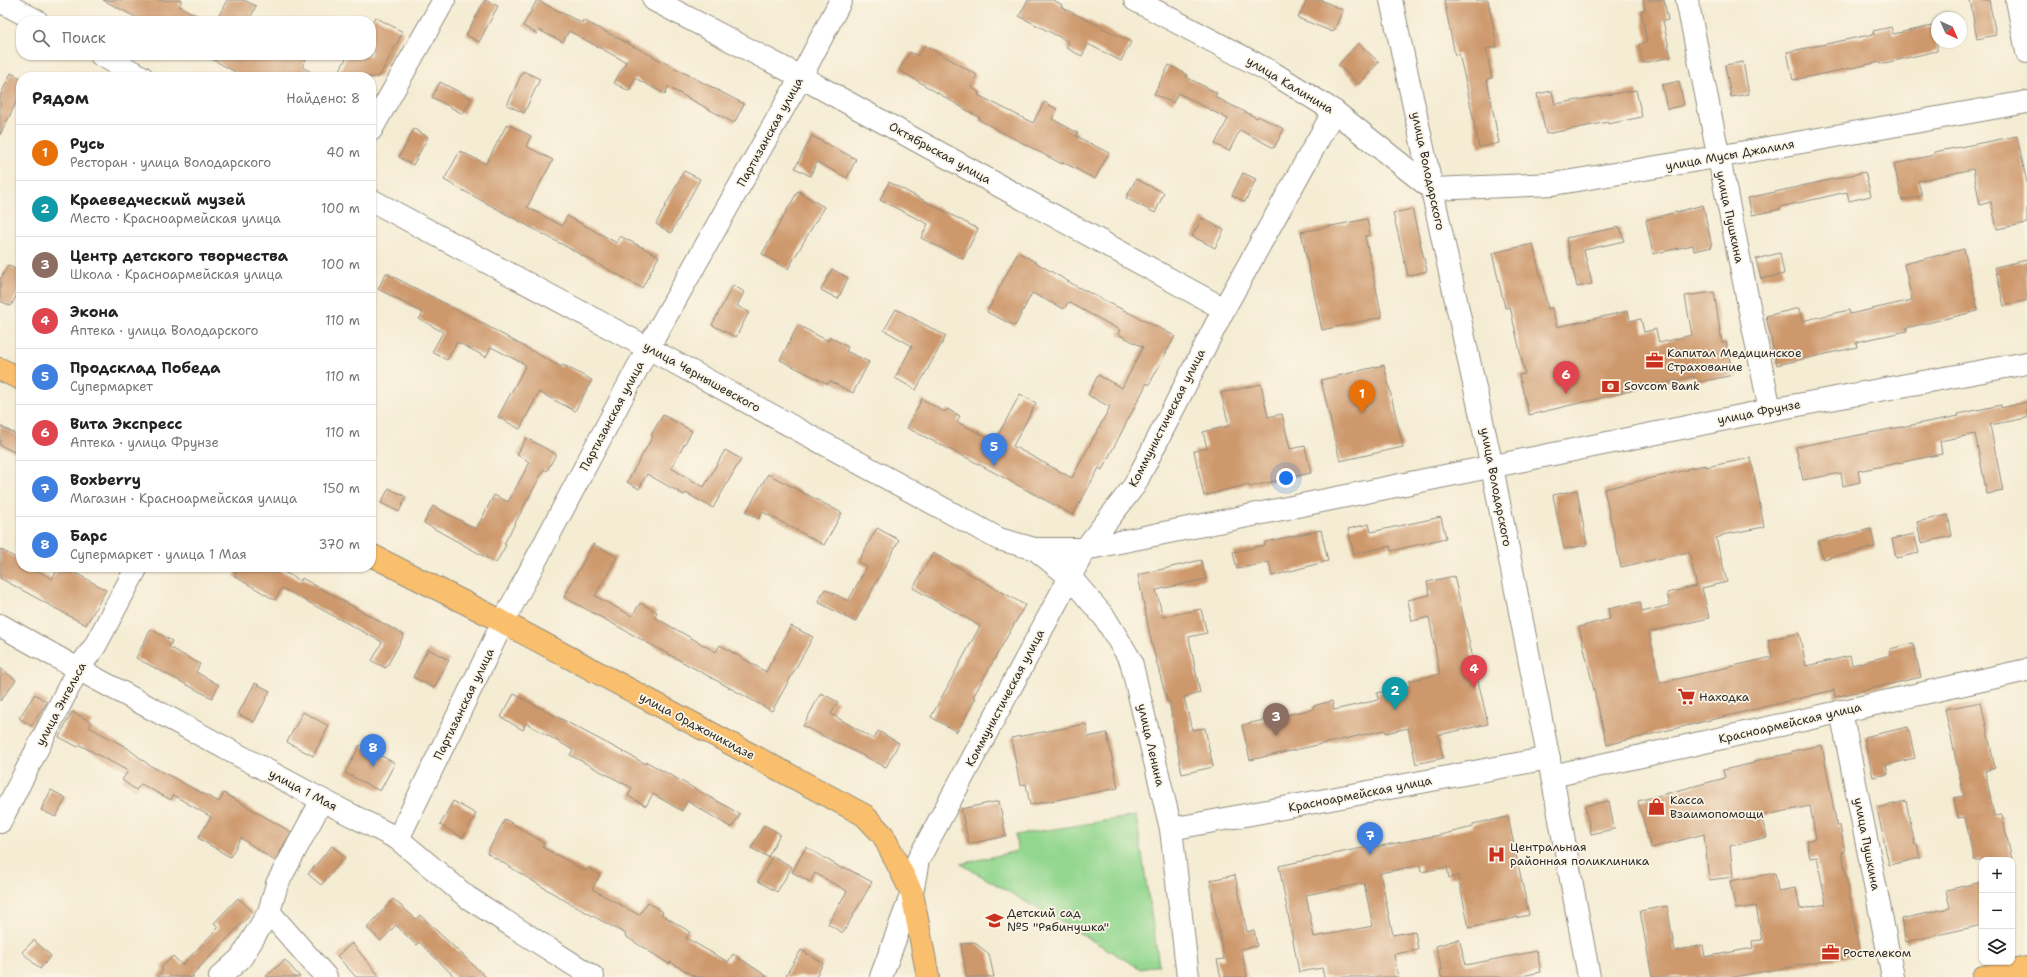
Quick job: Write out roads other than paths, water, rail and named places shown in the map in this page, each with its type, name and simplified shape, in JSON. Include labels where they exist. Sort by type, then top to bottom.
[{"type":"main road","points":[[0,368],[16,376]]},
{"type":"main road","name":"улица Орджоникидзе","points":[[376,558],[503,622],[864,815],[883,835],[912,893],[928,977]]},
{"type":"main road","points":[[1983,977],[2027,968]]},
{"type":"street","points":[[376,121],[444,0]]},
{"type":"street","name":"Октябрьская улица","points":[[654,0],[801,77],[1224,309]]},
{"type":"street","name":"Партизанская улица","points":[[398,839],[503,622],[648,348],[801,77],[841,0]]},
{"type":"street","name":"улица Калинина","points":[[1135,0],[1273,73],[1334,111],[1432,189]]},
{"type":"street","name":"улица Володарского","points":[[1391,0],[1492,467],[1551,767],[1589,977]]},
{"type":"street","name":"улица Пушкина","points":[[1687,0],[1770,410]]},
{"type":"street","points":[[2017,0],[2027,52]]},
{"type":"street","points":[[0,1],[28,16]]},
{"type":"street","points":[[110,60],[132,72]]},
{"type":"street","name":"улица Мусы Джалиля","points":[[1432,189],[1552,184],[1718,157],[2027,102]]},
{"type":"street","name":"Коммунистическая улица","points":[[881,977],[912,893],[918,860],[1085,549],[1134,486],[1224,309],[1334,111]]},
{"type":"street","name":"улица Чернышевского","points":[[376,203],[648,348],[999,539],[1035,550]]},
{"type":"street","name":"улица Фрунзе","points":[[1035,550],[1085,549],[1770,410],[2027,363]]},
{"type":"street","name":"улица Ленина","points":[[1035,550],[1070,577],[1105,618],[1131,661],[1171,829],[1188,977]]},
{"type":"street","name":"улица Энгельса","points":[[0,822],[78,669],[95,646],[134,572]]},
{"type":"street","name":"улица 1 Мая","points":[[0,625],[78,669],[322,800],[398,839],[467,897],[593,977]]},
{"type":"street","name":"Красноармейская улица","points":[[1171,829],[1551,767],[1841,711],[2027,670]]},
{"type":"street","name":"улица Пушкина","points":[[1841,711],[1893,977]]},
{"type":"street","points":[[220,977],[241,958],[269,912],[277,884],[322,800]]},
{"type":"street","points":[[269,912],[326,977]]},
{"type":"place","name":"Капитал Медицинское Страхование","points":[[1654,360]]},
{"type":"place","name":"Sovcom Bank","points":[[1611,386]]},
{"type":"place","name":"Вита Экспресс","points":[[1566,394]]},
{"type":"place","name":"Русь","points":[[1362,413]]},
{"type":"place","name":"Продсклад Победа","points":[[994,466]]},
{"type":"place","name":"Экона","points":[[1474,688]]},
{"type":"place","name":"Находка","points":[[1686,697]]},
{"type":"place","name":"Краеведческий музей","points":[[1395,710]]},
{"type":"place","name":"Центр детского творчества","points":[[1276,736]]},
{"type":"place","name":"Барс","points":[[373,767]]},
{"type":"place","name":"Касса Взаимопомощи","points":[[1657,807]]},
{"type":"place","name":"Центральная районная поликлиника","points":[[1497,854]]},
{"type":"place","name":"Boxberry","points":[[1370,855]]},
{"type":"place","name":"Детский сад №5 \"Рябинушка\"","points":[[994,920]]},
{"type":"place","name":"Ростелеком","points":[[1830,953]]}]
